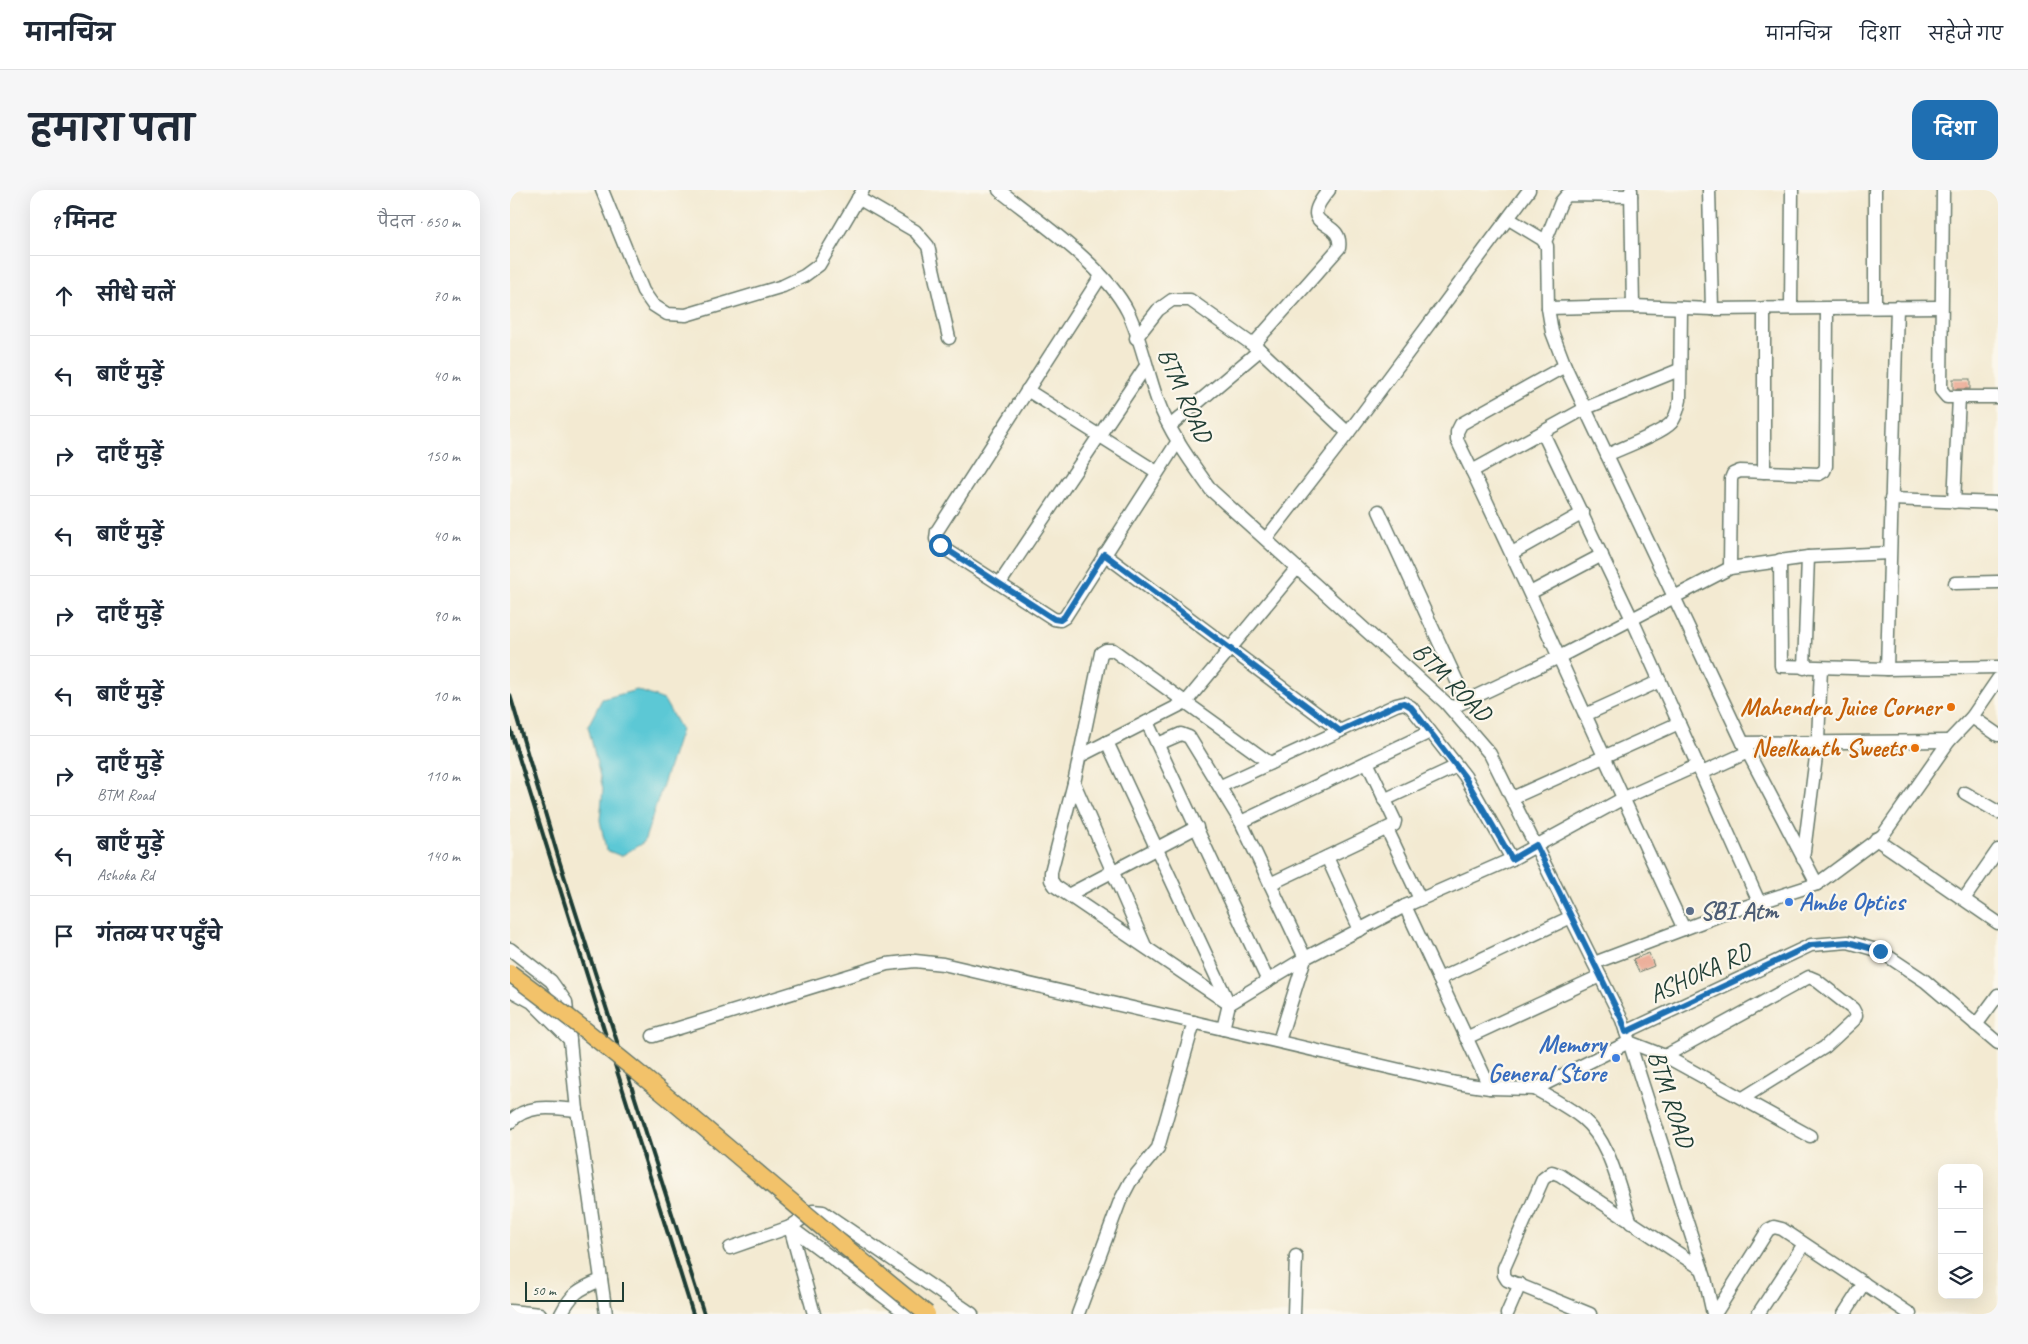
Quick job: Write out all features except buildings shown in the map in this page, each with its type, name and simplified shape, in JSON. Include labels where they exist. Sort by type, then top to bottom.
[{"type":"main road","points":[[510,973],[683,1110],[851,1253],[927,1314]]},
{"type":"street","points":[[602,190],[643,291],[653,305],[667,314],[686,315],[783,286],[804,276],[819,265],[860,194],[916,231],[928,246],[949,338]]},
{"type":"street","name":"BTM ROAD","points":[[999,190],[1101,276],[1128,312],[1158,401],[1178,441],[1211,490],[1451,708],[1490,754],[1594,963],[1627,1037],[1702,1269],[1714,1314]]},
{"type":"street","points":[[1170,426],[1256,348],[1339,248],[1340,240],[1338,235],[1317,218],[1315,211],[1316,205],[1329,190]]},
{"type":"street","points":[[1266,539],[1509,219],[1528,190]]},
{"type":"street","points":[[1709,190],[1712,309]]},
{"type":"street","points":[[1791,308],[1792,190]]},
{"type":"street","points":[[1875,190],[1875,307]]},
{"type":"street","points":[[1943,190],[1941,390],[1947,397],[1998,397]]},
{"type":"street","points":[[1545,242],[1561,202],[1567,195],[1631,193],[1633,306]]},
{"type":"street","points":[[1509,219],[1545,242],[1549,252],[1548,308],[1552,332],[1565,366],[1746,748],[1817,884]]},
{"type":"street","points":[[1101,276],[937,531],[936,539],[940,545],[1054,619],[1060,620],[1064,617],[1178,441]]},
{"type":"street","points":[[1136,338],[1158,310],[1172,300],[1190,300],[1291,376],[1348,433]]},
{"type":"street","points":[[1548,308],[1633,306],[1712,309],[1941,307]]},
{"type":"street","points":[[1887,669],[1897,307]]},
{"type":"street","points":[[1608,455],[1671,423],[1677,413],[1680,400],[1681,308]]},
{"type":"street","points":[[1764,308],[1764,472]]},
{"type":"street","points":[[1730,568],[1731,480],[1733,474],[1740,471],[1819,474],[1824,471],[1826,466],[1827,309]]},
{"type":"street","points":[[1000,583],[1146,366]]},
{"type":"street","points":[[1565,366],[1460,424],[1457,440],[1512,552],[1622,799],[1684,929]]},
{"type":"street","points":[[1472,470],[1544,433],[1586,408],[1680,370]]},
{"type":"street","points":[[1027,390],[1157,472]]},
{"type":"street","points":[[1954,502],[1960,398]]},
{"type":"street","points":[[1544,433],[1632,619],[1759,902]]},
{"type":"street","points":[[1891,499],[1998,503]]},
{"type":"street","points":[[1379,511],[1466,701]]},
{"type":"street","points":[[1512,552],[1583,513]]},
{"type":"street","points":[[1451,708],[1559,657],[1730,568],[1808,557],[1889,552]]},
{"type":"street","points":[[1104,554],[1340,731]]},
{"type":"street","points":[[1530,593],[1602,555]]},
{"type":"street","points":[[1804,668],[1808,557]]},
{"type":"street","points":[[1780,560],[1779,662],[1785,668],[1998,667]]},
{"type":"street","points":[[1080,756],[1186,702],[1297,568]]},
{"type":"street","points":[[1955,583],[1998,582]]},
{"type":"street","points":[[1229,1004],[1070,894],[1055,886],[1051,880],[1051,872],[1074,783],[1101,654],[1106,650],[1113,650],[1270,763]]},
{"type":"street","points":[[1803,859],[1818,741],[1821,668]]},
{"type":"street","points":[[1594,963],[1759,902],[1817,884],[1883,835],[1950,741],[1972,717],[1998,679]]},
{"type":"street","points":[[1585,715],[1660,681]]},
{"type":"street","points":[[1221,786],[1404,703],[1411,707],[1457,766],[1512,859]]},
{"type":"street","points":[[1972,717],[1998,735]]},
{"type":"street","points":[[1147,722],[1268,980]]},
{"type":"street","points":[[1512,798],[1679,724]]},
{"type":"street","points":[[1241,822],[1430,732]]},
{"type":"street","points":[[1158,744],[1181,734],[1187,735],[1221,786],[1241,822],[1305,958],[1279,1040]]},
{"type":"street","points":[[1229,1004],[1305,958],[1405,906],[1512,859],[1622,799],[1700,769],[1746,748],[1818,741],[1950,741]]},
{"type":"street","points":[[1107,742],[1229,1004],[1223,1028]]},
{"type":"street","points":[[1270,884],[1387,830],[1394,825],[1395,821],[1367,762]]},
{"type":"street","points":[[1384,800],[1457,766]]},
{"type":"street","points":[[1074,783],[1145,946]]},
{"type":"street","points":[[1966,794],[1998,812]]},
{"type":"street","points":[[1070,894],[1197,828]]},
{"type":"street","points":[[1387,830],[1420,899]]},
{"type":"street","points":[[1876,840],[1998,923]]},
{"type":"street","points":[[1964,899],[1998,850]]},
{"type":"street","points":[[1327,857],[1360,930]]},
{"type":"street","points":[[1405,906],[1490,1088]]},
{"type":"street","points":[[1439,979],[1571,917]]},
{"type":"street","name":"ASHOKA RD","points":[[1535,1089],[1627,1037],[1811,945],[1848,942],[1880,951],[1925,981],[1998,1043]]},
{"type":"street","points":[[510,949],[551,981],[566,1002],[577,1110],[606,1314]]},
{"type":"street","points":[[653,1036],[887,964],[914,961],[943,964],[1279,1040],[1456,1083],[1490,1088],[1535,1089],[1582,1118],[1598,1135],[1631,1223]]},
{"type":"street","points":[[1466,1038],[1600,976]]},
{"type":"street","points":[[1666,1056],[1809,977],[1816,980],[1853,1009],[1856,1015],[1854,1020],[1825,1048],[1743,1098]]},
{"type":"street","points":[[510,990],[532,1002],[570,1040]]},
{"type":"street","points":[[1976,1025],[1998,995]]},
{"type":"street","points":[[1078,1314],[1120,1200],[1130,1182],[1158,1148],[1194,1022]]},
{"type":"street","points":[[1627,1037],[1666,1056],[1810,1136]]},
{"type":"street","points":[[510,1122],[527,1110],[542,1108],[577,1110]]},
{"type":"street","points":[[1590,1314],[1507,1280],[1504,1275],[1504,1268],[1548,1174],[1552,1172],[1560,1175],[1702,1269]]},
{"type":"street","points":[[730,1248],[790,1227],[812,1211],[823,1212],[972,1314]]},
{"type":"street","points":[[790,1227],[814,1314]]},
{"type":"street","points":[[790,1227],[907,1314]]},
{"type":"street","points":[[1714,1314],[1768,1230],[1774,1227],[1782,1229],[1910,1314]]},
{"type":"street","points":[[1758,1314],[1804,1244]]},
{"type":"street","points":[[1294,1314],[1296,1256]]},
{"type":"street","points":[[561,1314],[571,1296],[582,1287],[601,1280]]},
{"type":"street","points":[[1844,1314],[1864,1283]]},
{"type":"street","points":[[1507,1314],[1520,1284]]},
{"type":"street","points":[[510,1311],[540,1314]]},
{"type":"water","points":[[637,690],[664,700],[681,730],[644,842],[621,856],[606,850],[600,820],[603,789],[588,726],[602,699]]},
{"type":"railway","points":[[510,695],[560,863],[704,1314]]},
{"type":"railway","points":[[510,729],[693,1314]]},
{"type":"place","name":"Mahendra Juice Corner","points":[[1951,707]]},
{"type":"place","name":"Neelkanth Sweets","points":[[1915,748]]},
{"type":"place","name":"Ambe Optics","points":[[1789,902]]},
{"type":"place","name":"SBI Atm","points":[[1690,911]]},
{"type":"place","name":"Memory General Store","points":[[1616,1058]]},
{"type":"route","points":[[940,545],[1054,619],[1060,620],[1064,617],[1104,554],[1340,731],[1396,705],[1404,703],[1411,707],[1464,776],[1512,859],[1536,845],[1622,1020],[1626,1032],[1811,945],[1848,942],[1880,951]]}]
